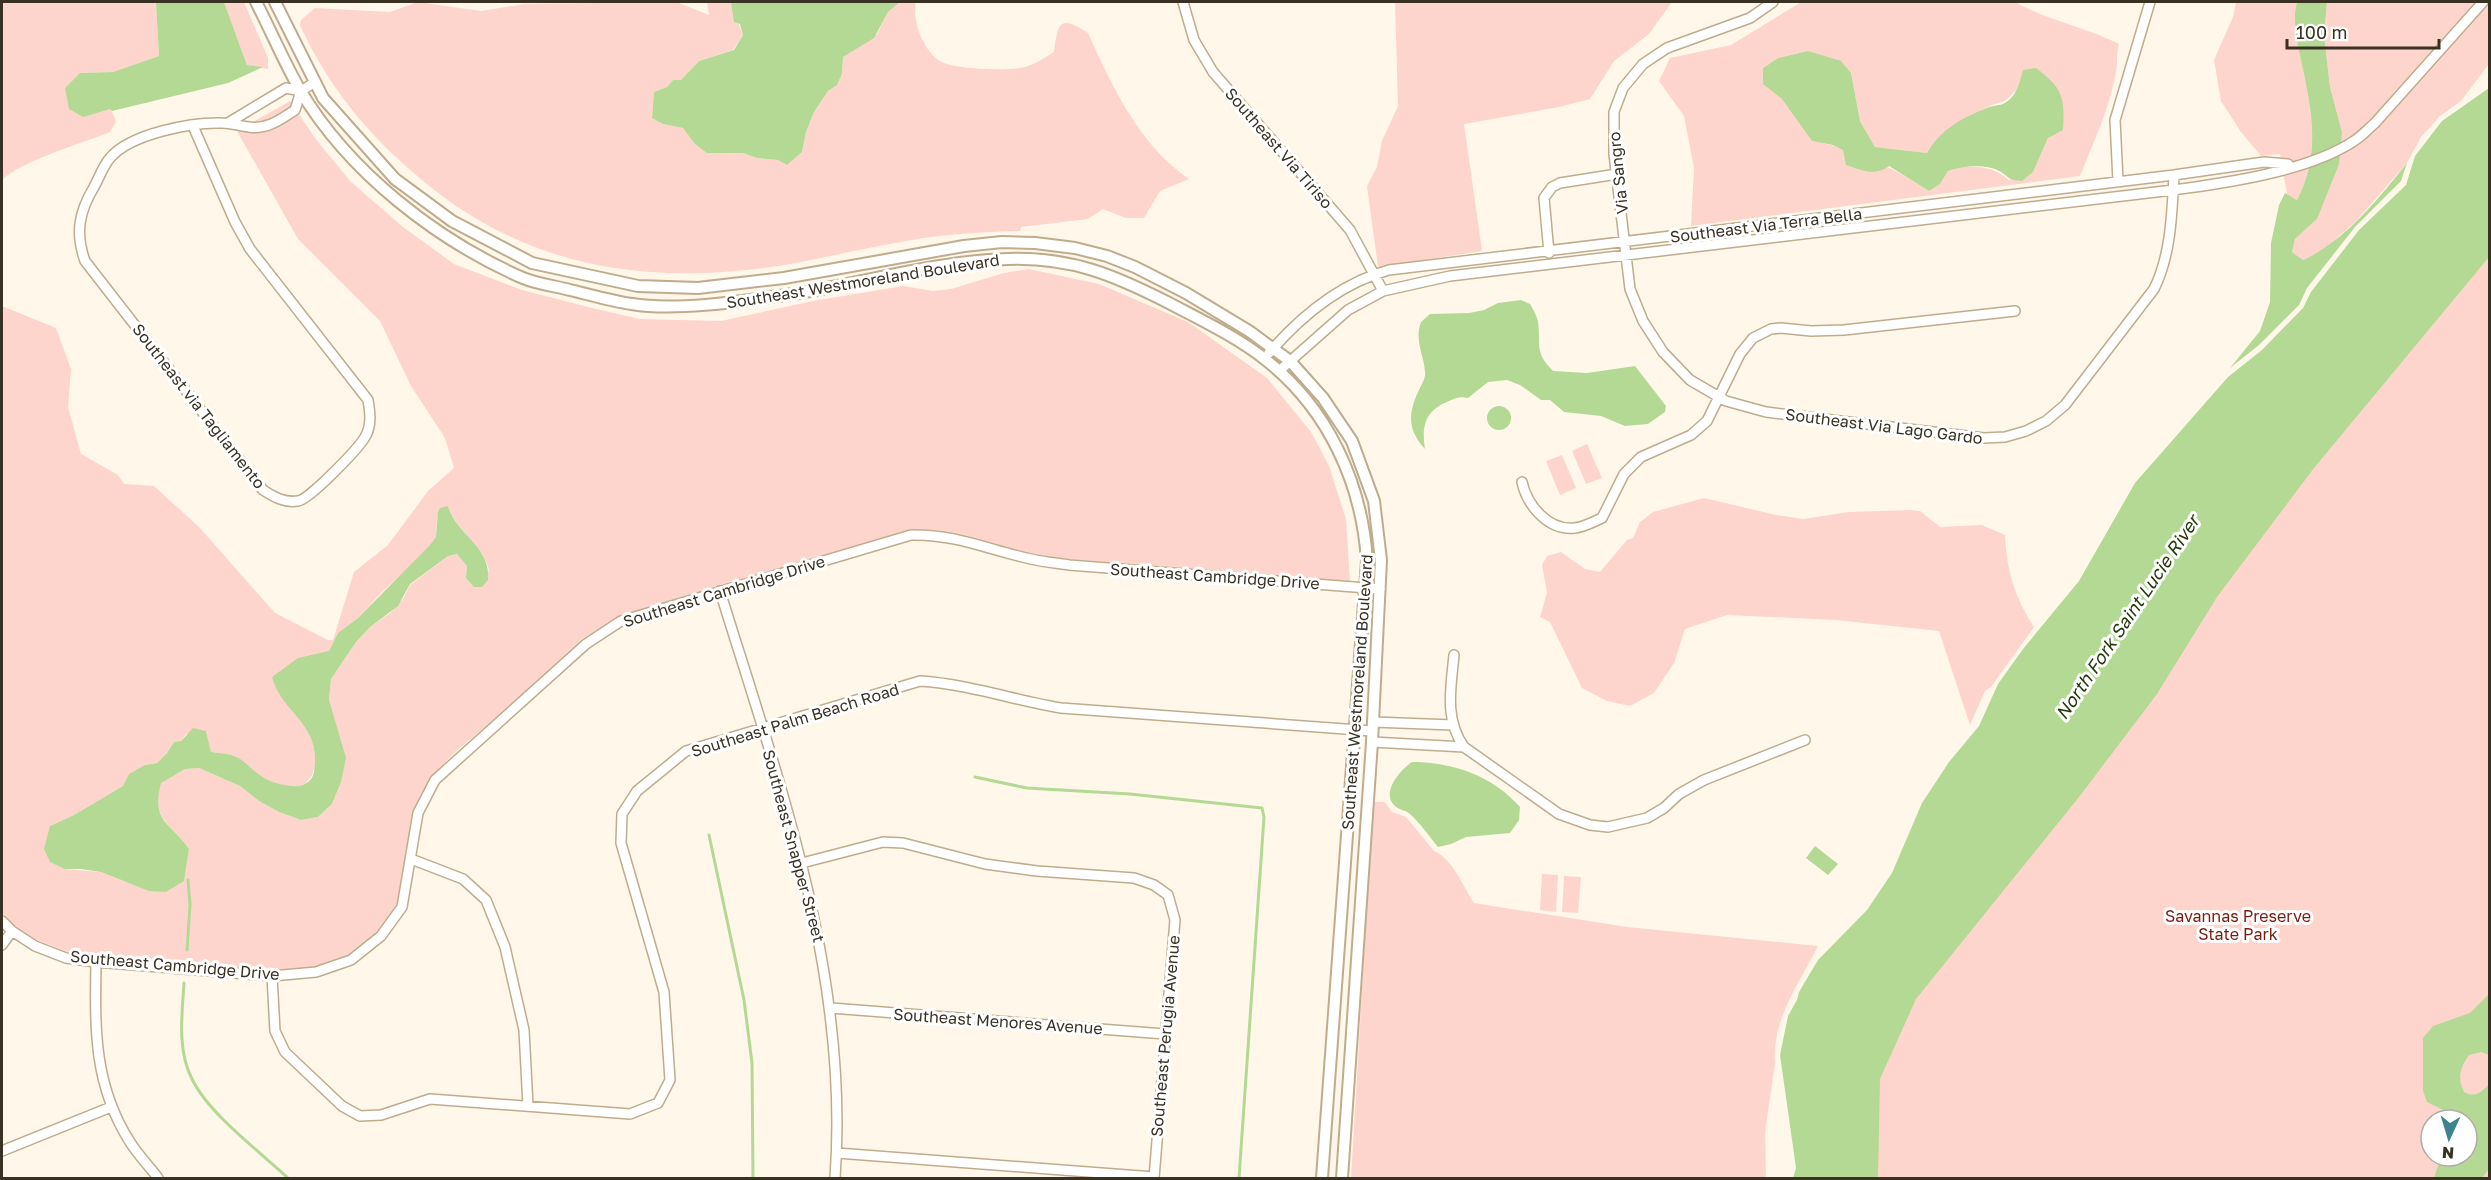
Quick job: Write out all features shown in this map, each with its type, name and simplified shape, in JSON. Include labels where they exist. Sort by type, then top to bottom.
[{"type":"street","name":"Southeast Westmoreland Boulevard","points":[[256,2],[301,91],[344,147],[388,194],[444,237],[525,279],[634,305],[693,305],[780,296],[966,263],[1033,259],[1072,264],[1129,283],[1240,342],[1264,359],[1301,394],[1338,445],[1360,504],[1365,532],[1366,588],[1322,1179]]},
{"type":"street","name":"Southeast Westmoreland Boulevard","points":[[275,2],[323,98],[395,179],[452,221],[532,263],[638,286],[698,288],[784,278],[964,246],[1002,242],[1075,248],[1107,256],[1135,267],[1186,293],[1274,348],[1290,361],[1323,398],[1352,441],[1374,501],[1380,535],[1380,589],[1372,732],[1342,1179]]},
{"type":"street","name":"Southeast Via Tiriso","points":[[1183,2],[1194,40],[1213,72],[1350,230],[1383,291]]},
{"type":"street","name":"Via Sangro","points":[[1627,256],[1617,174],[1614,112],[1623,88],[1643,64],[1667,48],[1750,18],[1773,2]]},
{"type":"street","points":[[2118,181],[2115,120],[2150,2]]},
{"type":"street","name":"Southeast Via Terra Bella","points":[[1279,372],[1348,310],[1383,291],[1449,276],[2173,190],[2224,183],[2297,165],[2331,153],[2355,141],[2375,123],[2483,2]]},
{"type":"street","name":"Southeast via Tagliamento","points":[[193,126],[235,222],[250,249],[368,400],[371,418],[366,437],[312,495],[300,501],[282,501],[262,490],[85,261],[78,242],[86,201],[110,158],[135,141],[167,130],[193,126],[228,123],[251,128],[267,126],[295,110],[301,91],[315,82]]},
{"type":"street","name":"Southeast via Tagliamento","points":[[228,123],[286,88],[301,91]]},
{"type":"street","name":"Southeast Via Terra Bella","points":[[1264,359],[1317,306],[1343,289],[1374,274],[1400,268],[2174,175],[2264,162],[2297,165]]},
{"type":"street","points":[[1551,265],[1544,198],[1552,187],[1560,183],[1617,174]]},
{"type":"street","name":"Southeast Via Lago Gardo","points":[[1627,256],[1630,289],[1643,321],[1663,352],[1690,380],[1726,401],[1766,412],[1984,438],[2005,437],[2046,422],[2065,405],[2154,289],[2167,255],[2174,175]]},
{"type":"street","points":[[1522,482],[1525,495],[1543,518],[1559,526],[1574,528],[1602,518],[1624,474],[1632,466],[1641,458],[1691,435],[1707,421],[1740,354],[1753,338],[1771,329],[1781,327],[1811,331],[1844,330],[2015,311]]},
{"type":"street","name":"Southeast Cambridge Drive","points":[[2,921],[12,931],[35,946],[66,957],[96,962],[272,976],[316,972],[351,960],[381,936],[402,907],[418,813],[435,780],[586,644],[621,621],[911,535],[937,534],[964,539],[1031,559],[1069,565],[1380,589]]},
{"type":"street","name":"Southeast Snapper Street","points":[[720,591],[802,863],[820,941],[831,1008],[837,1153],[835,1179]]},
{"type":"street","points":[[1454,655],[1450,699],[1453,725],[1464,747]]},
{"type":"street","name":"Southeast Palm Beach Road","points":[[272,976],[275,1031],[285,1052],[342,1106],[360,1116],[381,1115],[430,1099],[630,1114],[658,1103],[670,1080],[664,992],[621,843],[622,814],[637,791],[686,751],[920,681],[944,683],[1061,708],[1372,732]]},
{"type":"street","points":[[1372,732],[1453,725]]},
{"type":"street","points":[[1372,732],[1464,747],[1559,814],[1590,825],[1608,827],[1647,818],[1664,808],[1679,794],[1704,780],[1805,740]]},
{"type":"street","name":"Southeast Perugia Avenue","points":[[802,863],[883,842],[903,843],[985,864],[1037,871],[1134,878],[1154,885],[1168,895],[1175,920],[1154,1178]]},
{"type":"street","points":[[411,859],[464,879],[486,900],[506,947],[524,1030],[528,1106]]},
{"type":"street","points":[[2,945],[12,931]]},
{"type":"street","points":[[96,962],[95,1024],[99,1068],[111,1107],[130,1142],[158,1179]]},
{"type":"street","name":"Southeast Menores Avenue","points":[[831,1008],[1165,1034]]},
{"type":"street","points":[[2,1151],[111,1107]]},
{"type":"street","points":[[837,1153],[1154,1178]]},
{"type":"green space","points":[[2,2],[156,2],[159,56],[113,72],[80,73],[111,109],[116,122],[110,132],[36,160],[9,174],[2,181]]},
{"type":"green space","points":[[224,2],[244,2],[268,58],[268,69],[247,65]]},
{"type":"green space","points":[[418,2],[481,11],[524,4],[676,2],[709,15],[707,2],[731,2],[743,35],[733,50],[699,61],[681,80],[673,80],[667,87],[654,92],[652,117],[663,124],[683,128],[707,153],[743,153],[787,164],[802,152],[806,132],[814,112],[828,91],[837,85],[842,74],[843,57],[877,34],[888,12],[900,2],[915,2],[915,15],[920,34],[933,56],[945,63],[967,68],[1006,69],[1033,64],[1054,52],[1059,28],[1062,24],[1071,24],[1088,33],[1117,94],[1141,132],[1171,165],[1189,179],[1160,191],[1144,218],[1126,218],[1103,209],[1088,219],[1021,227],[1020,231],[922,238],[756,269],[705,273],[656,272],[609,267],[564,257],[520,241],[478,220],[437,193],[398,159],[368,129],[330,80],[300,25],[301,20],[315,8],[390,12]]},
{"type":"green space","points":[[1395,2],[1672,2],[1649,34],[1614,61],[1590,99],[1559,107],[1464,124],[1482,251],[1378,267],[1367,186],[1377,167],[1382,141],[1398,106]]},
{"type":"green space","points":[[1801,2],[2015,2],[2119,44],[2110,99],[2080,176],[1691,226],[1694,168],[1684,116],[1659,81],[1670,58],[1731,45]],"holes":[[[1808,51],[1851,73],[1860,121],[1875,147],[1927,153],[1954,127],[1986,108],[2005,101],[2017,89],[2048,138],[2033,172],[2009,180],[1996,171],[1980,167],[1956,169],[1948,171],[1940,184],[1929,191],[1873,160],[1828,144],[1812,141],[1763,68],[1778,58]]]},
{"type":"green space","points":[[2236,2],[2297,2],[2296,29],[2308,93],[2312,147],[2305,182],[2297,200],[2287,194],[2280,154],[2261,156],[2241,132],[2221,101],[2214,60],[2233,17]]},
{"type":"green space","points":[[2327,2],[2489,2],[2489,64],[2461,101],[2440,116],[2421,137],[2407,163],[2356,221],[2323,251],[2303,260],[2292,252],[2295,239],[2317,219],[2342,132],[2330,87],[2324,36]]},
{"type":"green space","points":[[290,101],[315,138],[350,181],[403,227],[454,264],[522,290],[640,319],[721,321],[813,301],[903,286],[933,291],[951,289],[1004,273],[1029,269],[1099,284],[1188,322],[1267,378],[1311,432],[1329,466],[1346,519],[1350,581],[1069,559],[1032,553],[944,531],[911,529],[620,616],[582,639],[502,713],[456,751],[431,777],[413,810],[397,904],[378,932],[349,955],[315,967],[272,970],[97,956],[68,952],[37,940],[15,926],[2,913],[2,306],[56,328],[71,369],[68,407],[81,454],[118,475],[124,484],[154,486],[200,528],[275,613],[328,640],[333,640],[354,572],[388,545],[428,491],[454,468],[445,438],[411,386],[380,321],[298,239],[237,131]],"holes":[[[448,506],[452,515],[482,553],[489,571],[466,578],[467,566],[458,554],[448,556],[410,585],[403,599],[390,613],[370,627],[356,642],[331,679],[329,700],[341,782],[332,804],[318,817],[301,820],[259,801],[240,786],[199,768],[185,769],[160,783],[158,796],[158,806],[164,820],[189,849],[184,881],[126,882],[101,872],[65,869],[50,826],[74,815],[123,786],[145,765],[157,763],[174,742],[181,741],[186,734],[206,731],[211,752],[234,756],[256,774],[269,781],[289,787],[305,783],[314,769],[315,756],[312,740],[295,711],[283,700],[329,651],[338,633],[358,618],[422,555],[436,537],[437,519]]]},
{"type":"green space","name":"Savannas Preserve State Park","points":[[2489,194],[2489,1178],[1836,1178],[1848,1042]]},
{"type":"green space","points":[[1587,444],[1602,478],[1586,484],[1572,451]]},
{"type":"green space","points":[[1562,455],[1576,488],[1560,495],[1546,461]]},
{"type":"green space","points":[[1704,498],[1803,519],[1849,512],[1910,510],[1920,511],[1940,527],[1982,525],[2005,535],[2007,559],[2013,583],[2034,627],[1991,687],[1985,691],[1970,725],[1939,631],[1836,620],[1727,615],[1685,629],[1674,663],[1654,693],[1630,706],[1607,701],[1582,688],[1550,622],[1540,617],[1547,593],[1542,565],[1547,556],[1561,552],[1585,569],[1600,572],[1627,540],[1633,538],[1640,522],[1653,512]]},
{"type":"green space","points":[[1373,802],[1385,802],[1392,812],[1406,817],[1434,851],[1452,866],[1474,903],[1627,927],[1818,946],[1788,1002],[1778,1032],[1765,1132],[1766,1178],[1351,1178]]},
{"type":"green space","points":[[1542,874],[1558,875],[1556,912],[1540,910]]},
{"type":"green space","points":[[1564,876],[1581,877],[1578,913],[1562,912]]},
{"type":"water","points":[[156,2],[224,2],[247,65],[263,67],[228,83],[112,111],[110,109],[83,117],[69,109],[65,88],[80,73],[113,72],[159,56]]},
{"type":"water","points":[[731,2],[900,2],[888,12],[874,38],[843,57],[842,74],[837,85],[828,91],[814,112],[806,132],[802,152],[787,165],[778,160],[757,158],[743,153],[707,153],[695,144],[683,128],[663,124],[652,118],[654,92],[667,87],[673,80],[681,80],[699,61],[734,50],[743,35],[740,24],[734,22]]},
{"type":"water","points":[[2297,2],[2327,2],[2324,36],[2330,87],[2342,132],[2339,164],[2317,219],[2295,239],[2292,252],[2303,260],[2333,242],[2360,218],[2407,163],[2401,181],[2355,227],[2307,288],[2299,305],[2259,345],[2230,368],[2260,331],[2270,302],[2271,243],[2279,205],[2285,193],[2297,200],[2310,164],[2312,129],[2296,29]]},
{"type":"water","points":[[1808,51],[1841,61],[1851,73],[1860,121],[1875,147],[1927,153],[1939,137],[1953,125],[2009,100],[2017,88],[2023,70],[2036,68],[2057,88],[2062,102],[2063,130],[2048,138],[2033,172],[2022,181],[2012,180],[1988,167],[1967,167],[1948,171],[1940,184],[1929,191],[1889,166],[1873,172],[1857,169],[1846,165],[1843,150],[1833,145],[1812,141],[1782,99],[1763,84],[1763,68],[1778,58]]},
{"type":"water","name":"North Fork Saint Lucie River","points":[[2489,88],[2489,257],[2314,468],[2217,597],[2157,694],[2079,797],[1916,999],[1880,1079],[1878,1178],[1793,1178],[1796,1168],[1780,1055],[1788,1016],[1818,960],[1867,910],[1892,873],[1922,803],[1949,762],[1979,726],[1998,684],[2023,649],[2079,581],[2135,483],[2228,377],[2262,350],[2303,308],[2311,292],[2359,230],[2406,185],[2415,156],[2442,121]]},
{"type":"water","points":[[1521,300],[1530,304],[1536,315],[1541,353],[1553,371],[1587,373],[1635,366],[1666,406],[1665,412],[1648,424],[1625,426],[1601,416],[1564,412],[1550,400],[1541,400],[1520,385],[1507,380],[1488,382],[1468,398],[1460,397],[1451,400],[1430,414],[1424,433],[1425,449],[1415,435],[1411,421],[1415,398],[1425,374],[1419,341],[1421,322],[1430,314],[1469,313],[1484,310],[1498,303]]},
{"type":"water","points":[[1499,406],[1508,409],[1511,418],[1508,427],[1499,430],[1490,427],[1487,418],[1490,409]]},
{"type":"water","points":[[448,506],[458,525],[484,558],[488,580],[482,587],[474,587],[466,578],[467,566],[457,554],[448,556],[410,584],[398,606],[370,627],[356,642],[331,679],[329,700],[346,758],[341,782],[332,804],[318,817],[301,820],[259,801],[240,786],[199,768],[185,769],[161,783],[158,806],[164,820],[189,849],[184,881],[166,892],[149,891],[101,872],[65,869],[50,862],[44,849],[50,826],[74,815],[123,786],[129,774],[145,765],[157,763],[174,742],[181,741],[193,728],[206,731],[211,752],[239,758],[269,781],[295,786],[303,785],[311,779],[315,761],[310,736],[282,698],[272,677],[298,658],[329,651],[338,633],[358,618],[429,546],[436,537],[438,512],[440,508]]},
{"type":"water","points":[[1412,762],[1457,768],[1485,779],[1498,787],[1520,807],[1519,820],[1510,833],[1466,837],[1438,847],[1414,818],[1396,807],[1391,800],[1390,794],[1394,781]]},
{"type":"water","points":[[1815,846],[1838,864],[1828,875],[1806,858]]},
{"type":"water","points":[[2489,994],[2489,1055],[2481,1052],[2469,1055],[2463,1064],[2460,1077],[2464,1092],[2471,1095],[2478,1094],[2489,1084],[2489,1169],[2482,1178],[2434,1178],[2437,1168],[2479,1168],[2479,1108],[2439,1108],[2427,1102],[2423,1091],[2423,1038],[2433,1026],[2470,1013]]},
{"type":"waterway","points":[[975,777],[1027,788],[1130,794],[1262,808],[1264,817],[1239,1178]]},
{"type":"waterway","points":[[709,835],[744,1000],[752,1063],[753,1178]]},
{"type":"waterway","points":[[187,950],[190,905],[188,880]]},
{"type":"waterway","points":[[184,983],[182,1044],[192,1079],[222,1118],[288,1178]]}]
